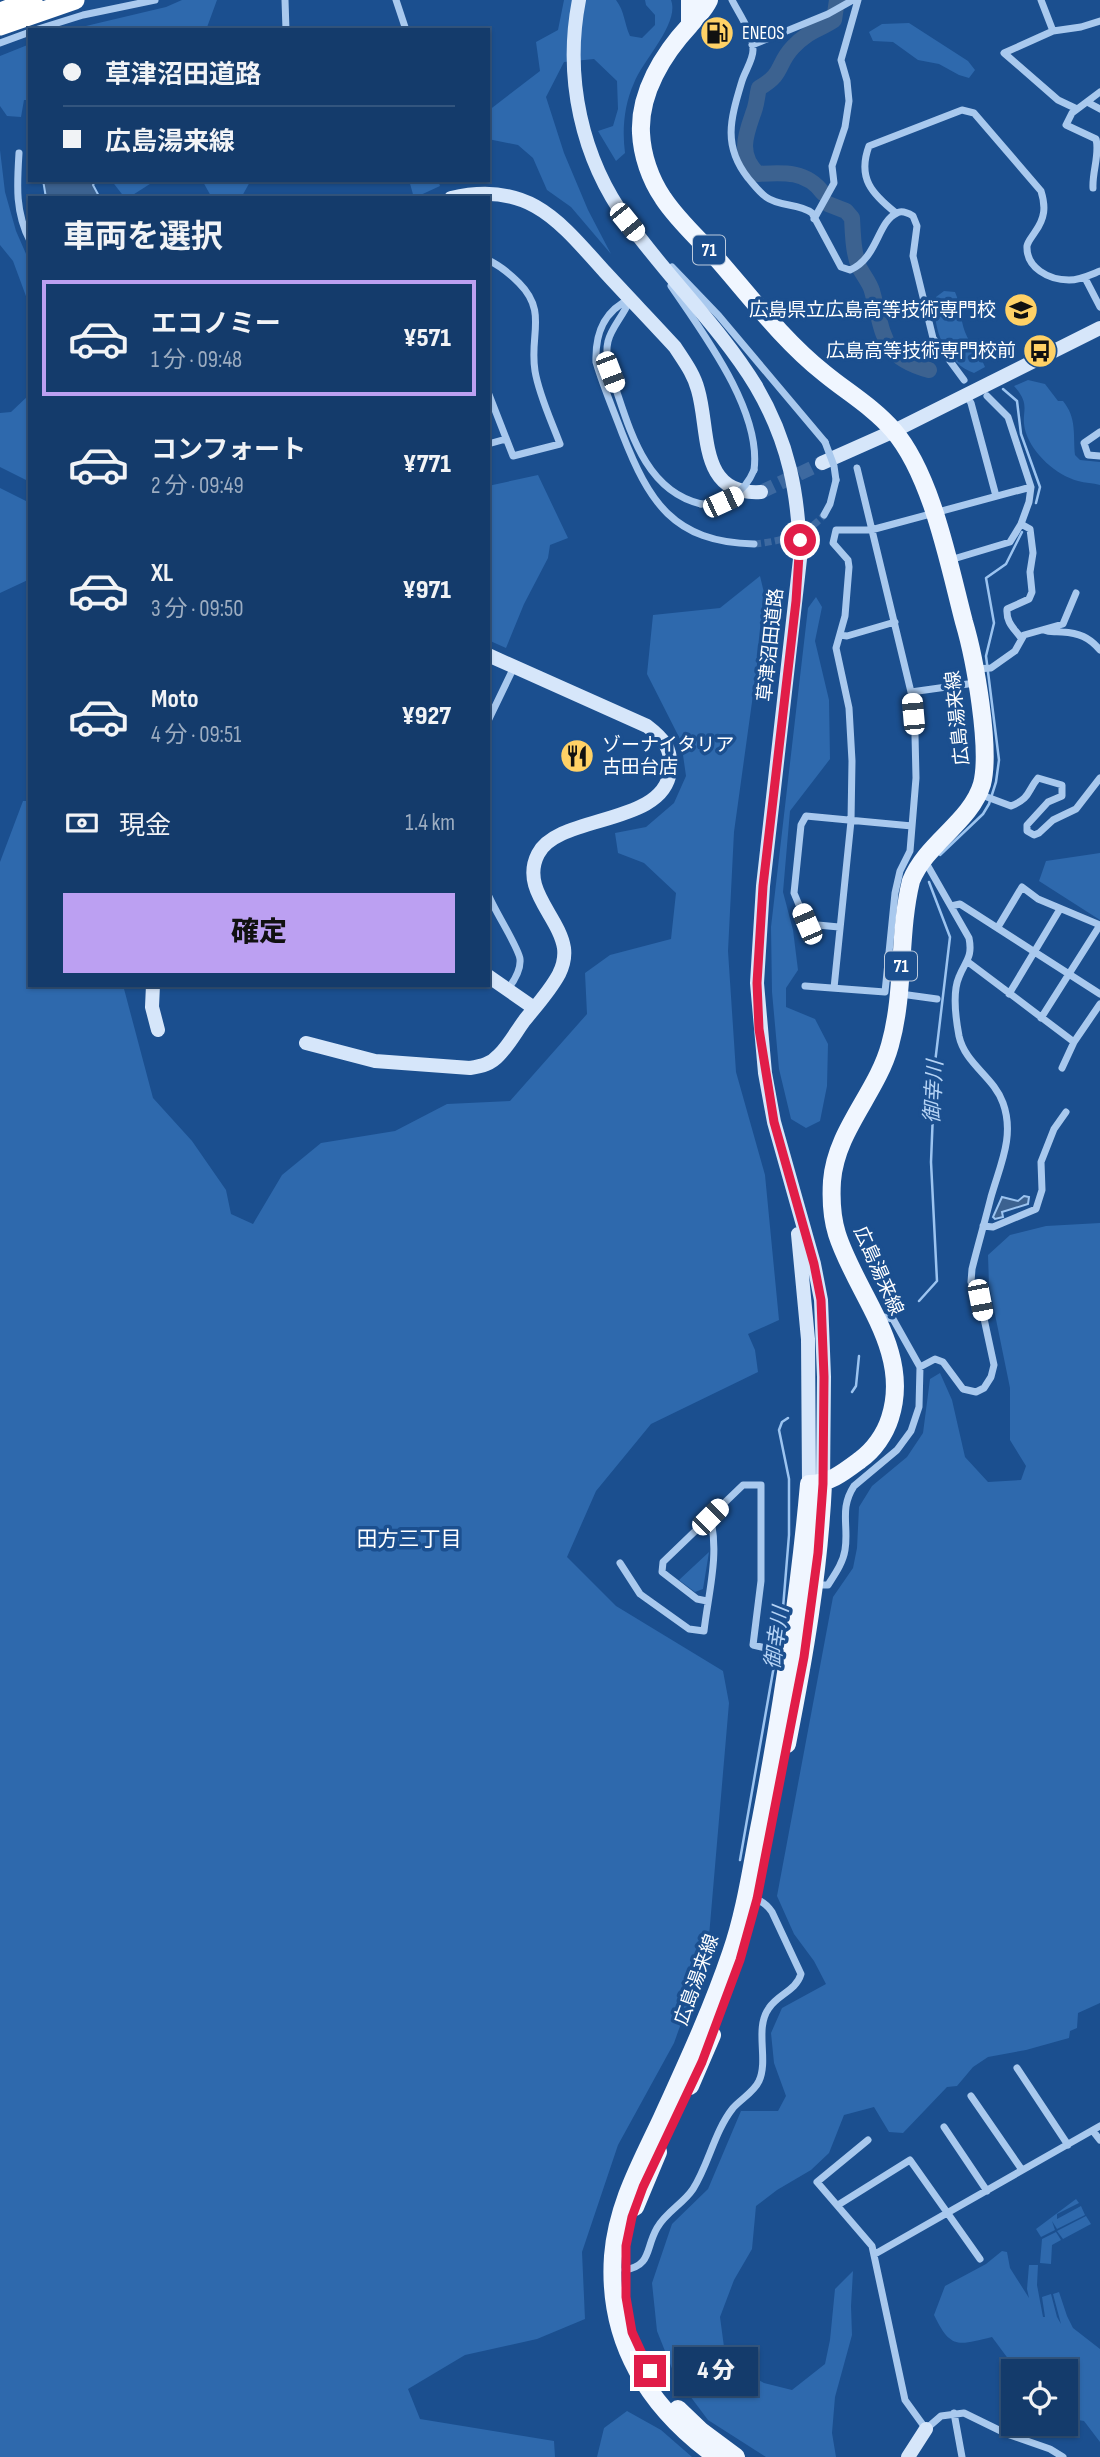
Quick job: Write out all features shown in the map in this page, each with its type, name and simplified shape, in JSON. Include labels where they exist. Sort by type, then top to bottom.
[{"type":"highway","points":[[0,12],[33,0]]},
{"type":"highway","points":[[0,26],[75,0]]},
{"type":"main road","points":[[690,0],[690,25]]},
{"type":"main road","name":"広島湯来線","points":[[709,0],[664,58],[644,103],[641,132],[651,175],[663,198],[787,337],[824,373],[863,402],[894,431],[910,456],[935,514],[976,676],[985,762],[978,793],[967,812],[923,859],[909,888],[899,994],[891,1042],[875,1083],[843,1138],[832,1181],[837,1233],[852,1271],[877,1319],[893,1361],[896,1377],[895,1401],[889,1423],[866,1456],[816,1484]]},
{"type":"main road","name":"広島湯来線","points":[[736,2457],[701,2431],[674,2406],[643,2359],[632,2332],[626,2297],[626,2246],[632,2217],[643,2187],[702,2062],[740,1960],[797,1655],[814,1585],[816,1484]]},
{"type":"main road","name":"広島湯来線","points":[[797,1655],[803,1553],[816,1484]]},
{"type":"main road","name":"広島湯来線","points":[[716,2457],[689,2437],[655,2400],[633,2364],[621,2334],[614,2297],[613,2256],[621,2212],[634,2176],[715,2000],[751,1898]]},
{"type":"street","points":[[42,28],[83,15],[155,0]]},
{"type":"street","points":[[285,0],[286,28]]},
{"type":"street","points":[[396,0],[405,28]]},
{"type":"street","name":"草津沼田道路","points":[[579,0],[572,66],[578,107],[599,173],[627,222],[735,356],[756,387],[786,449],[795,485],[800,521],[800,559],[763,886],[757,983],[765,1073],[821,1300],[824,1377],[816,1484]]},
{"type":"street","points":[[732,0],[751,38],[753,51],[737,101],[730,137],[737,164],[769,200],[806,208],[812,213],[841,267],[850,270],[858,266],[896,213],[904,211],[913,216],[917,226],[913,256],[933,338],[965,387],[996,496]]},
{"type":"street","points":[[752,45],[855,0]]},
{"type":"street","points":[[814,219],[834,183],[832,166],[845,127],[849,101],[841,60],[855,0]]},
{"type":"street","points":[[1041,0],[1053,30]]},
{"type":"street","points":[[1077,109],[1058,100],[1004,53],[1053,30],[1081,27],[1100,21]]},
{"type":"street","points":[[0,43],[28,32]]},
{"type":"street","points":[[1093,188],[1093,169],[1098,147],[1096,139],[1066,125],[1072,113],[1100,92]]},
{"type":"street","points":[[1087,102],[1100,109]]},
{"type":"street","points":[[896,213],[869,189],[864,158],[869,146],[962,110],[974,113],[1041,191],[1045,207],[1043,219],[1027,243],[1028,256],[1037,271],[1070,281],[1100,271]]},
{"type":"street","points":[[19,153],[16,187],[18,211],[28,236]]},
{"type":"street","points":[[461,196],[494,194],[534,205],[562,224],[675,347],[688,366],[698,388],[709,460],[713,468],[729,485],[740,490],[761,492]]},
{"type":"street","points":[[627,222],[719,316],[825,442],[834,466],[835,480],[830,504],[824,515]]},
{"type":"street","points":[[627,222],[723,366],[736,391],[756,457],[754,470],[745,488],[736,496],[723,502],[701,504],[680,497],[668,489],[649,467],[639,450],[606,358],[610,333],[631,299]]},
{"type":"street","points":[[490,261],[503,267],[531,295],[536,308],[533,351],[535,372],[560,443],[513,456],[490,397]]},
{"type":"street","points":[[1085,278],[1100,307]]},
{"type":"street","points":[[631,299],[608,314],[601,326],[596,349],[600,376],[640,479],[663,509],[694,532],[714,540],[754,544]]},
{"type":"street","points":[[822,463],[894,431],[965,387],[1100,328]]},
{"type":"street","points":[[947,561],[1010,542],[1030,502],[1031,487],[1009,417],[987,396]]},
{"type":"street","points":[[1100,432],[1084,443],[1088,455],[1100,456]]},
{"type":"street","points":[[490,443],[506,439]]},
{"type":"street","points":[[805,986],[887,993],[895,893],[900,871],[910,851],[916,778],[911,692],[857,468]]},
{"type":"street","points":[[834,988],[851,821],[852,761],[849,708],[836,648],[845,616],[849,567],[848,561],[833,543],[833,535],[836,530],[871,530],[1031,487]]},
{"type":"street","points":[[1021,524],[1030,529],[1033,552],[1030,572],[1032,592],[1029,599],[1007,609],[1006,616],[1021,638]]},
{"type":"street","points":[[911,692],[976,676],[991,668],[1015,651],[1024,635],[1063,624],[1076,593]]},
{"type":"street","points":[[840,635],[847,636],[895,622]]},
{"type":"street","points":[[1044,629],[1049,632],[1082,635],[1091,639],[1100,650]]},
{"type":"street","points":[[306,1043],[375,1060],[471,1068],[486,1065],[498,1056],[560,972],[564,957],[560,936],[533,880],[538,853],[556,837],[643,806],[660,796],[669,781],[671,760],[664,739],[648,726],[490,656]]},
{"type":"street","points":[[490,717],[514,666]]},
{"type":"street","points":[[978,793],[1012,806],[1030,793],[1032,784],[1038,778],[1062,785],[1062,796],[1048,802],[1027,825],[1027,831],[1034,835],[1053,820],[1076,809],[1100,778]]},
{"type":"street","points":[[839,927],[807,924],[794,893],[801,825],[806,816],[912,825]]},
{"type":"street","points":[[920,1367],[935,1359],[943,1363],[963,1389],[976,1392],[984,1388],[991,1377],[994,1364],[980,1300],[971,1282],[983,1226],[1006,1154],[1007,1135],[1003,1103],[992,1084],[965,1051],[959,1038],[956,990],[959,977],[968,962],[971,949],[969,937],[931,868],[923,859]]},
{"type":"street","points":[[998,927],[1022,887],[1038,899],[1100,925],[1041,1018]]},
{"type":"street","points":[[490,898],[519,953],[521,962],[508,990]]},
{"type":"street","points":[[951,906],[960,904],[1100,994]]},
{"type":"street","points":[[1009,994],[1060,909]]},
{"type":"street","points":[[968,962],[1074,1042]]},
{"type":"street","points":[[490,977],[534,1008]]},
{"type":"street","points":[[153,987],[152,1007],[158,1030]]},
{"type":"street","points":[[908,995],[937,999]]},
{"type":"street","points":[[1062,1068],[1074,1042],[1100,1004]]},
{"type":"street","points":[[983,1226],[993,1227],[1036,1209],[1042,1190],[1041,1162],[1055,1129],[1066,1112]]},
{"type":"street","points":[[814,1585],[828,1585],[842,1561],[845,1548],[844,1516],[854,1486],[897,1450],[911,1431],[919,1407],[920,1367],[892,1319],[877,1319]]},
{"type":"street","points":[[708,1601],[697,1599],[662,1572],[663,1562],[743,1485],[761,1485],[761,1581],[753,1645],[797,1655]]},
{"type":"street","points":[[620,1563],[640,1594],[689,1629],[704,1631],[714,1552],[710,1517]]},
{"type":"street","points":[[625,2270],[644,2264],[654,2233],[663,2218],[692,2190],[723,2123],[733,2108],[758,2083],[764,2067],[763,2023],[768,2009],[798,1984],[800,1974],[766,1903],[751,1898]]},
{"type":"street","points":[[1017,2068],[1068,2145]]},
{"type":"street","points":[[971,2096],[1022,2170]]},
{"type":"street","points":[[944,2127],[987,2191]]},
{"type":"street","points":[[875,2254],[1097,2128],[1100,2140]]},
{"type":"street","points":[[868,2140],[817,2182],[872,2246],[905,2400],[926,2429]]},
{"type":"street","points":[[838,2204],[911,2160],[980,2259]]},
{"type":"street","points":[[954,2413],[962,2457]]},
{"type":"street","points":[[908,2457],[926,2429],[936,2419],[954,2413],[964,2413],[1007,2434],[1051,2449],[1063,2457]]},
{"type":"shaded area","points":[[182,0],[217,0],[207,28],[77,28],[166,7]]},
{"type":"shaded area","points":[[564,0],[616,0],[630,36],[642,38],[655,25],[655,15],[645,0],[671,0],[672,9],[666,30],[631,91],[625,118],[625,153],[616,161],[598,131],[613,126],[618,109],[617,81],[594,59],[564,62],[546,97],[564,153],[588,210],[611,254],[571,207],[547,190],[533,158],[518,145],[490,139],[490,109],[540,71],[536,42],[558,30]]},
{"type":"shaded area","points":[[909,23],[968,61],[975,70],[969,78],[939,64],[918,60],[893,42],[873,41],[869,32],[882,24]]},
{"type":"shaded area","points":[[28,45],[28,100],[24,100],[21,117],[7,116],[0,106],[0,56]]},
{"type":"shaded area","points":[[0,150],[5,192],[16,231],[28,258],[28,302],[13,261],[0,245]]},
{"type":"shaded area","points":[[43,182],[95,182],[93,185],[99,196],[46,196]]},
{"type":"shaded area","points":[[113,182],[153,182],[131,196],[123,196]]},
{"type":"shaded area","points":[[203,182],[250,182],[242,196],[211,196]]},
{"type":"shaded area","points":[[410,182],[439,182],[440,186],[413,196]]},
{"type":"shaded area","points":[[944,291],[955,292],[965,332],[985,367],[974,373],[955,361],[942,342],[935,308],[936,297]]},
{"type":"shaded area","points":[[1028,380],[1045,384],[1058,401],[1063,401],[1074,427],[1075,455],[1080,460],[1100,462],[1100,485],[1078,481],[1062,474],[1046,463],[1034,449],[1024,426],[1023,399],[1014,386]]},
{"type":"shaded area","points":[[28,396],[28,481],[0,467],[0,413],[11,412]]},
{"type":"shaded area","points":[[538,475],[568,538],[550,545],[548,558],[524,604],[506,648],[490,641],[490,486]]},
{"type":"shaded area","points":[[0,488],[28,502],[28,580],[0,593]]},
{"type":"shaded area","points":[[760,576],[766,601],[734,832],[728,951],[736,1072],[765,1175],[779,1320],[748,1334],[755,1350],[758,1372],[651,1424],[596,1491],[567,1557],[616,1606],[723,1671],[729,1703],[708,1948],[674,2043],[618,2145],[582,2252],[585,2319],[537,2339],[465,2355],[408,2389],[420,2419],[554,2441],[555,2457],[0,2457],[0,862],[23,801],[28,801],[28,987],[124,987],[153,1098],[192,1141],[226,1190],[231,1214],[253,1224],[282,1175],[321,1143],[395,1131],[447,1104],[510,1101],[587,1014],[585,973],[610,955],[671,939],[676,893],[644,863],[618,853],[615,833],[646,827],[674,803],[686,776],[681,741],[647,674],[653,615],[720,608]]},
{"type":"shaded area","points":[[816,597],[822,607],[815,641],[829,700],[830,759],[790,811],[783,892],[793,930],[798,970],[786,988],[786,1007],[815,1019],[828,1044],[827,1086],[820,1121],[806,1128],[791,1119],[779,1069],[772,992],[771,927],[808,608]]},
{"type":"shaded area","points":[[1100,853],[1100,920],[1039,881],[1046,861]]},
{"type":"shaded area","points":[[1024,1196],[1029,1197],[1028,1204],[1002,1212],[1003,1217],[993,1217],[1002,1197],[1018,1201]]},
{"type":"shaded area","points":[[1100,1223],[1100,2003],[1078,2013],[1077,2028],[1070,2031],[1069,2038],[988,2057],[973,2067],[957,2086],[947,2087],[903,2133],[889,2132],[874,2107],[844,2115],[829,2153],[811,2170],[756,2206],[752,2249],[734,2280],[720,2317],[726,2362],[764,2383],[792,2390],[825,2364],[835,2289],[853,2271],[852,2335],[835,2397],[832,2433],[836,2457],[766,2457],[708,2420],[675,2376],[657,2331],[652,2283],[672,2224],[708,2189],[741,2111],[778,2111],[786,2096],[774,2063],[771,2033],[782,2008],[826,1984],[814,1961],[794,1934],[777,1896],[833,1597],[853,1568],[859,1507],[872,1486],[907,1457],[923,1433],[930,1379],[940,1373],[952,1400],[965,1457],[988,1482],[1021,1480],[1026,1466],[1010,1440],[1010,1388],[989,1285],[988,1255],[1010,1235],[1046,1226]]},
{"type":"shaded area","points":[[709,1552],[703,1589],[695,1592],[679,1580]]},
{"type":"shaded area","points":[[1076,2199],[1079,2203],[1057,2214],[1057,2219],[1081,2206],[1085,2215],[1057,2229],[1052,2221],[1055,2230],[1041,2237],[1036,2229]]},
{"type":"shaded area","points":[[1086,2216],[1091,2224],[1063,2239],[1057,2231]]},
{"type":"shaded area","points":[[1056,2232],[1061,2240],[1052,2245],[1051,2264],[1040,2263],[1042,2239]]},
{"type":"shaded area","points":[[1002,2251],[1007,2252],[1010,2268],[1029,2298],[1029,2265],[1038,2265],[1037,2285],[1043,2317],[1042,2297],[1051,2294],[1061,2324],[1053,2294],[1059,2292],[1073,2328],[1100,2349],[1100,2442],[1084,2421],[1078,2420],[1078,2359],[1008,2359],[992,2337],[963,2343],[945,2334],[934,2315],[945,2286],[986,2264]]},
{"type":"shaded area","points":[[627,2411],[661,2430],[692,2457],[597,2457],[604,2428]]},
{"type":"waterway","name":"御幸川","points":[[823,193],[810,180],[794,174],[758,174],[747,159],[745,144],[759,88],[773,78],[798,42],[834,20],[837,0]]},
{"type":"waterway","name":"御幸川","points":[[828,204],[846,211],[852,218],[857,261],[871,288],[887,341],[901,358],[929,370]]},
{"type":"waterway","name":"御幸川","points":[[1003,389],[1017,401],[1021,434],[1040,487],[1036,503]]},
{"type":"waterway","name":"御幸川","points":[[940,855],[983,814],[996,782],[999,760],[986,656],[994,623],[986,578],[1006,564],[1022,532]]},
{"type":"waterway","name":"御幸川","points":[[919,1301],[937,1281],[931,1162],[935,1063],[950,937],[929,882]]},
{"type":"waterway","name":"御幸川","points":[[852,1392],[856,1386],[859,1356]]},
{"type":"waterway","name":"御幸川","points":[[740,1860],[782,1620],[789,1535],[789,1479],[779,1430],[782,1422],[788,1418]]},
{"type":"tunnel","points":[[761,492],[822,463]]},
{"type":"tunnel","points":[[754,544],[801,533],[824,515]]},
{"type":"place","name":"ENEOS","points":[[717,33]]},
{"type":"place","name":"広島県立広島高等技術専門校","points":[[1021,310]]},
{"type":"place","name":"広島高等技術専門校前","points":[[1040,351]]},
{"type":"place","name":"ゾーナイタリア 古田台店","points":[[577,756]]},
{"type":"district","name":"田方三丁目","points":[[409,1539]]},
{"type":"route","points":[[650,2371],[632,2332],[626,2297],[626,2246],[632,2217],[643,2187],[702,2062],[729,1993],[757,1899],[804,1657],[818,1553],[823,1484],[824,1338],[821,1300],[814,1264],[774,1122],[759,1029],[757,983],[763,886],[796,601],[800,540]]}]
